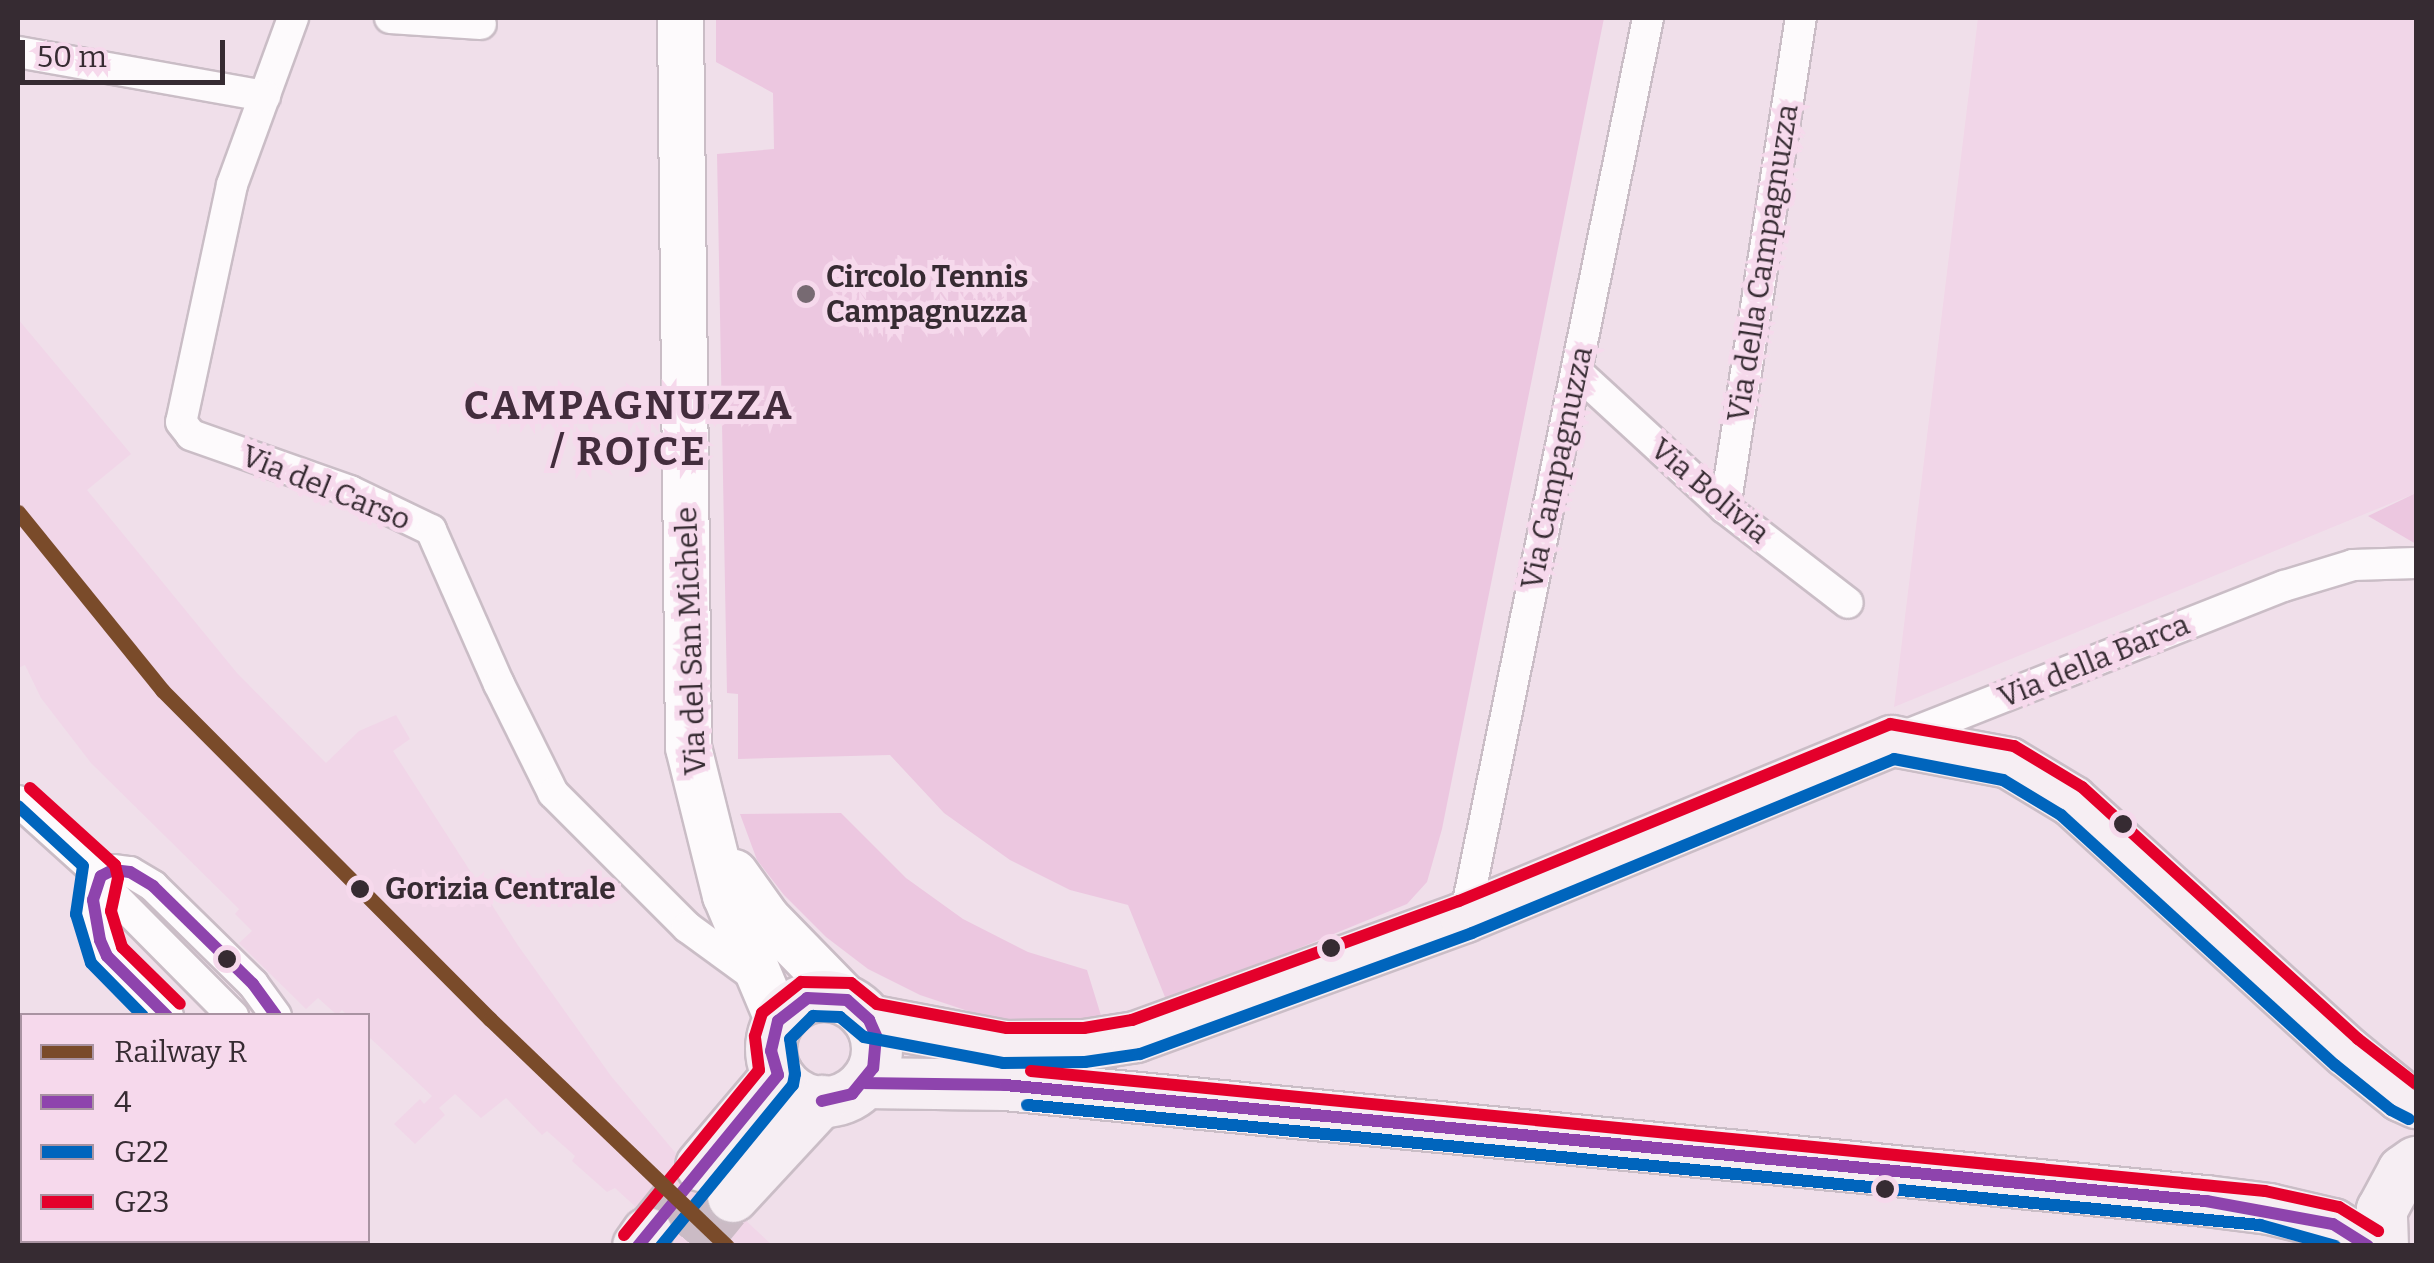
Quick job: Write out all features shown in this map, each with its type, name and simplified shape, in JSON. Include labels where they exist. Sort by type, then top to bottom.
[{"type":"main road","name":"Via del San Michele","points":[[680,18],[688,747],[711,843],[768,1000]]},
{"type":"main road","points":[[1892,741],[2009,762],[2072,801],[2347,1052],[2416,1103]]},
{"type":"main road","name":"Via della Barca","points":[[858,1010],[1005,1046],[1085,1044],[1136,1037],[1465,917],[1892,741]]},
{"type":"main road","name":"Via del San Michele","points":[[711,843],[767,918],[858,1010]]},
{"type":"main road","points":[[778,1075],[717,1182],[843,1092],[878,1051],[858,1010],[807,998],[768,1000],[771,1051],[778,1075],[798,1095],[843,1092],[1006,1085],[2224,1204],[2333,1224],[2368,1246]]},
{"type":"main road","points":[[2383,1246],[2382,1210],[2403,1172],[2416,1162]]},
{"type":"street","name":"Via del Carso","points":[[293,18],[232,184],[182,422],[191,435],[350,491],[432,530],[499,684],[553,793],[687,927],[768,1000]]},
{"type":"street","points":[[390,18],[482,24]]},
{"type":"street","name":"Via Campagnuzza","points":[[1465,917],[1648,18]]},
{"type":"street","name":"Via della Campagnuzza","points":[[1724,508],[1801,18]]},
{"type":"street","points":[[18,52],[264,96]]},
{"type":"street","name":"Via Bolivia","points":[[1577,372],[1724,508],[1848,603]]},
{"type":"street","name":"Via della Barca","points":[[1892,741],[2284,586],[2354,564],[2416,562]]},
{"type":"street","points":[[18,801],[97,888],[116,898],[230,1013]]},
{"type":"street","points":[[97,888],[114,870],[130,872],[153,886],[253,984],[274,1013]]},
{"type":"street","points":[[97,888],[107,956],[165,1013]]},
{"type":"shaded area","points":[[716,18],[1604,18],[1442,829],[1427,882],[1407,904],[1167,1002],[1128,905],[1070,890],[1010,860],[944,813],[890,755],[738,759],[738,694],[727,693],[717,154],[774,149],[773,93],[716,62]]},
{"type":"shaded area","points":[[1978,18],[2416,18],[2416,493],[1894,707]]},
{"type":"shaded area","name":"Gorizia Centrale","points":[[18,319],[131,454],[87,490],[237,673],[326,763],[359,731],[396,715],[410,739],[393,751],[517,944],[611,1076],[684,1163],[772,1245],[677,1245],[615,1188],[607,1192],[572,1161],[575,1156],[547,1131],[542,1135],[506,1098],[481,1118],[455,1094],[439,1108],[445,1115],[415,1144],[394,1124],[420,1099],[424,1104],[432,1096],[370,1038],[370,1013],[335,1013],[318,998],[306,1009],[239,943],[252,931],[235,914],[239,909],[91,763],[41,698],[25,665],[18,668]]},
{"type":"shaded area","points":[[2416,493],[2416,544],[2368,516]]},
{"type":"shaded area","points":[[841,813],[906,878],[963,919],[1028,952],[1087,970],[1103,1022],[1041,1023],[986,1017],[920,995],[868,969],[826,937],[784,895],[757,860],[740,814]]},
{"type":"tunnel","points":[[647,1233],[701,1166]]},
{"type":"tunnel","points":[[693,1246],[733,1197]]},
{"type":"rail line","name":"R","points":[[18,512],[162,690],[490,1019],[727,1246]]},
{"type":"transit line","name":"G23","points":[[624,1235],[759,1070],[755,1036],[762,1013],[801,982],[851,983],[877,1004],[1007,1028],[1084,1028],[1132,1020],[1459,901],[1890,724],[2014,746],[2082,787],[2358,1039],[2416,1084]]},
{"type":"transit line","name":"G22","points":[[661,1246],[793,1085],[790,1039],[813,1016],[840,1017],[864,1037],[1003,1063],[1085,1062],[1140,1054],[1472,933],[1894,759],[2003,780],[2061,815],[2335,1065],[2391,1110],[2409,1119]]},
{"type":"transit line","name":"G23","points":[[30,788],[115,865],[118,878],[111,911],[122,947],[180,1004]]},
{"type":"transit line","name":"G22","points":[[18,806],[83,866],[76,914],[91,963],[140,1013]]},
{"type":"transit line","name":"4","points":[[164,1013],[107,956],[100,940],[93,900],[101,876],[113,870],[130,872],[153,886],[253,984],[274,1013]]},
{"type":"transit line","name":"4","points":[[778,1075],[771,1051],[778,1021],[807,998],[847,1000],[869,1020],[876,1036],[873,1068],[852,1094],[822,1101]]},
{"type":"transit line","name":"G23","points":[[1031,1071],[2265,1191],[2339,1207],[2378,1231]]},
{"type":"transit line","name":"4","points":[[638,1246],[778,1075]]},
{"type":"transit line","name":"4","points":[[865,1083],[1005,1085],[2206,1201],[2333,1224],[2368,1246]]},
{"type":"transit line","name":"G22","points":[[1027,1105],[2260,1225],[2335,1246]]},
{"type":"place","name":"Circolo Tennis Campagnuzza","points":[[806,294]]},
{"type":"place","name":"Gorizia Centrale","points":[[360,889]]},
{"type":"district","name":"CAMPAGNUZZA / ROJCE","points":[[629,429]]}]
